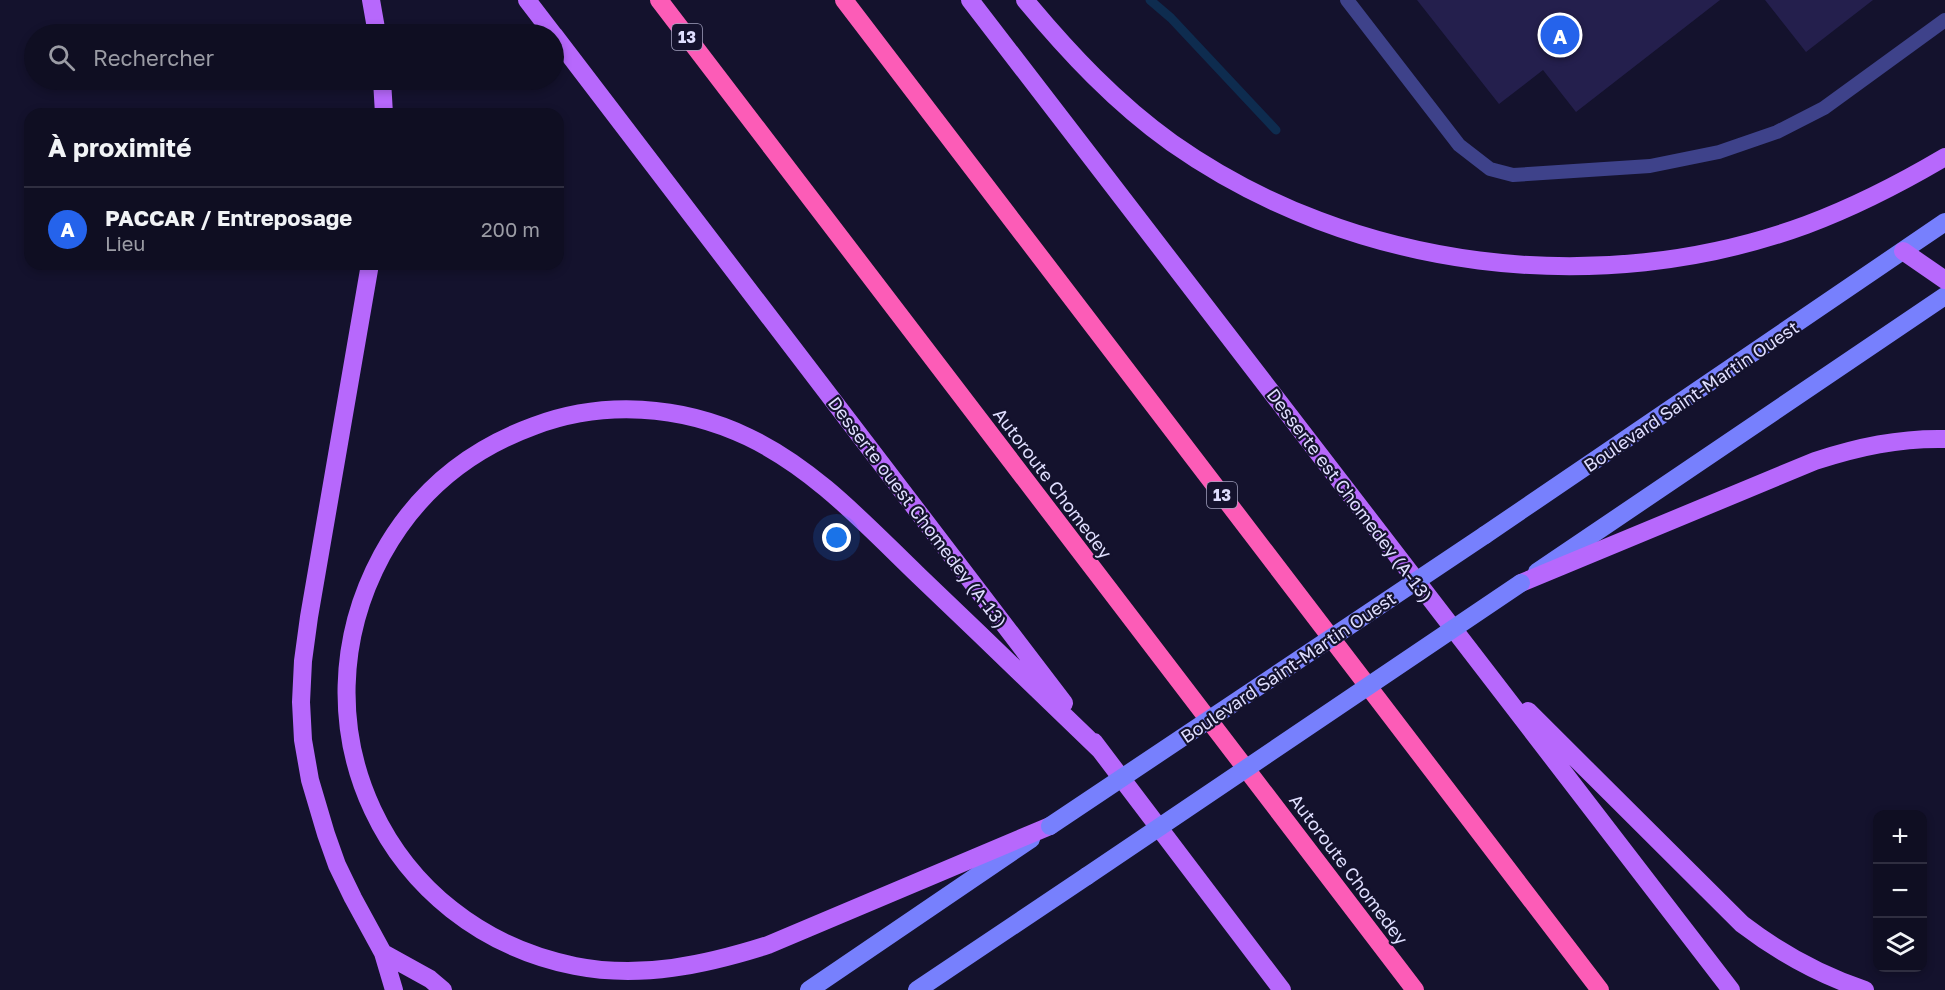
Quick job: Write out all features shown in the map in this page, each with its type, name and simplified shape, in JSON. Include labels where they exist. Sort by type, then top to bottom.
[{"type":"highway","name":"Autoroute Chomedey","points":[[659,0],[1415,990]]},
{"type":"highway","name":"13","points":[[844,0],[1600,990]]},
{"type":"main road","points":[[371,0],[375,24]]},
{"type":"main road","name":"Desserte ouest Chomedey (A-13)","points":[[527,0],[545,24]]},
{"type":"main road","name":"Desserte est Chomedey (A-13)","points":[[970,0],[1731,990]]},
{"type":"main road","points":[[1025,0],[1089,73],[1117,99],[1173,143],[1204,163],[1240,184],[1305,214],[1377,239],[1447,256],[1561,268],[1627,265],[1704,253],[1806,225],[1864,200],[1945,158]]},
{"type":"main road","name":"Desserte ouest Chomedey (A-13)","points":[[564,49],[1282,990]]},
{"type":"main road","points":[[383,90],[384,108]]},
{"type":"main road","name":"Boulevard Saint-Martin Ouest","points":[[809,990],[1485,536],[1945,222]]},
{"type":"main road","points":[[1903,251],[1945,280]]},
{"type":"main road","points":[[369,270],[309,617],[303,661],[302,724],[305,759],[326,834],[353,898],[383,953],[394,990]]},
{"type":"main road","points":[[917,990],[1945,296]]},
{"type":"main road","points":[[1050,826],[768,945],[732,957],[675,969],[652,971],[604,969],[558,962],[502,941],[443,904],[409,868],[384,831],[366,796],[352,742],[347,681],[354,625],[373,572],[404,520],[431,489],[471,456],[518,432],[568,415],[622,409],[669,412],[723,427],[748,437],[804,471],[861,519],[1100,750]]},
{"type":"main road","points":[[1521,583],[1823,458],[1885,442],[1945,439]]},
{"type":"main road","points":[[1476,659],[1742,924],[1804,966],[1865,990]]},
{"type":"main road","points":[[383,953],[430,979],[443,990]]},
{"type":"lane","points":[[1347,0],[1459,145],[1490,169],[1512,175],[1650,166],[1719,152],[1777,132],[1824,108],[1945,20]]},
{"type":"building","points":[[1417,0],[1720,0],[1576,112],[1543,70],[1499,104]]},
{"type":"building","points":[[1765,0],[1873,0],[1806,52]]},
{"type":"waterway","points":[[1150,0],[1171,18],[1276,130]]},
{"type":"place","name":"PACCAR / Entreposage","points":[[1560,35]]}]
